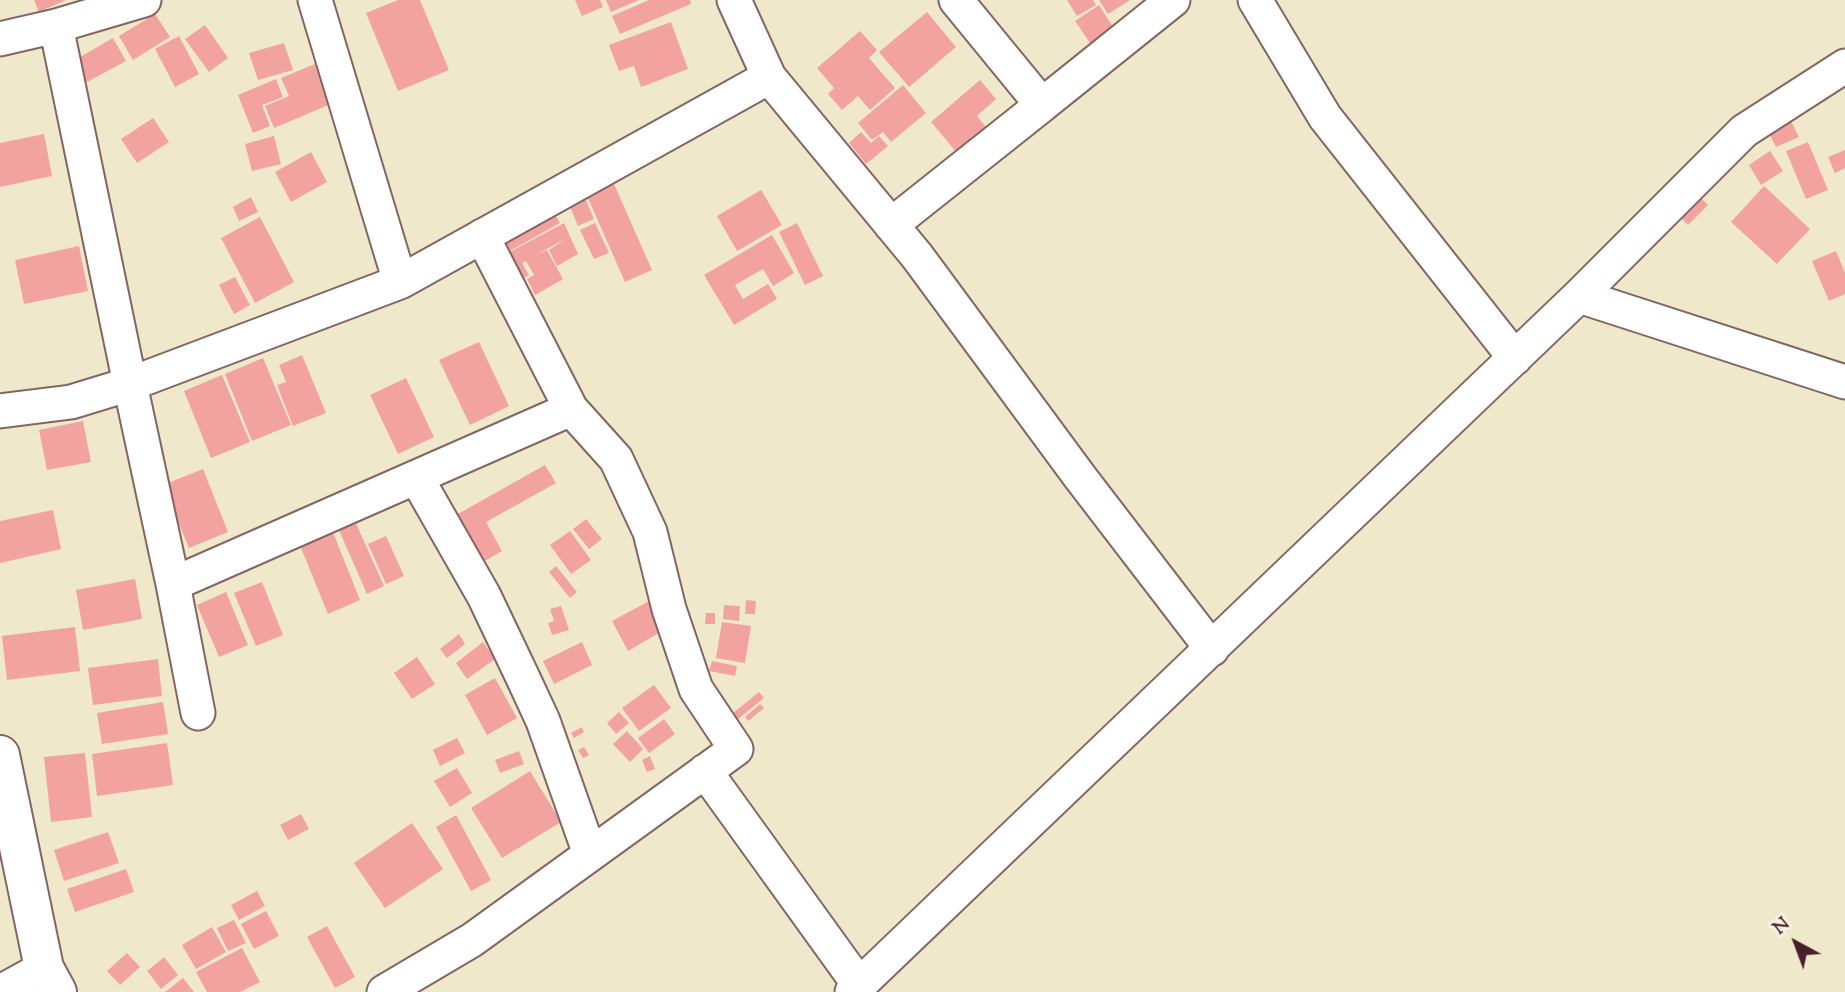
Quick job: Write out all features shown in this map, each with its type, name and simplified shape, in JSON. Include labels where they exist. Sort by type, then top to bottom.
[{"type":"street","points":[[0,39],[144,0]]},
{"type":"street","points":[[315,0],[400,282]]},
{"type":"street","points":[[734,0],[769,77],[917,256],[1080,477],[1212,649]]},
{"type":"street","points":[[956,0],[1042,105]]},
{"type":"street","points":[[891,225],[1173,0]]},
{"type":"street","points":[[1255,0],[1325,117],[1515,358]]},
{"type":"street","points":[[56,26],[198,713]]},
{"type":"street","points":[[705,771],[856,989],[1580,296],[1744,131],[1845,66]]},
{"type":"street","points":[[0,411],[71,402],[130,384],[400,282],[769,77]]},
{"type":"street","points":[[384,992],[472,940],[736,748],[696,689],[668,609],[650,533],[616,459],[571,409],[482,236]]},
{"type":"street","points":[[1580,296],[1845,382]]},
{"type":"street","points":[[173,584],[571,409]]},
{"type":"street","points":[[416,477],[484,596],[524,680],[542,721],[590,854]]},
{"type":"street","points":[[0,755],[50,980],[0,992]]},
{"type":"building","points":[[34,0],[66,0],[39,12]]},
{"type":"building","points":[[398,0],[420,0],[449,70],[398,91],[366,13]]},
{"type":"building","points":[[575,0],[600,0],[603,7],[582,16]]},
{"type":"building","points":[[606,0],[639,0],[611,12]]},
{"type":"building","points":[[649,0],[690,0],[691,4],[620,34],[612,16]]},
{"type":"building","points":[[1067,0],[1093,0],[1096,5],[1077,16]]},
{"type":"building","points":[[1099,0],[1130,0],[1108,14]]},
{"type":"building","points":[[1099,5],[1115,30],[1092,46],[1075,21]]},
{"type":"building","points":[[927,12],[956,47],[909,87],[879,52]]},
{"type":"building","points":[[155,14],[170,37],[133,60],[119,36]]},
{"type":"building","points":[[671,22],[688,69],[641,87],[634,66],[619,71],[609,45]]},
{"type":"building","points":[[205,25],[228,58],[209,72],[185,39]]},
{"type":"building","points":[[860,31],[877,50],[869,58],[895,88],[870,110],[858,96],[842,110],[828,94],[834,88],[817,68]]},
{"type":"building","points":[[179,36],[199,74],[175,87],[155,49]]},
{"type":"building","points":[[113,38],[126,61],[87,82],[75,60]]},
{"type":"building","points":[[284,43],[293,70],[258,80],[249,53]]},
{"type":"building","points":[[315,64],[331,104],[274,128],[265,106],[289,96],[281,78]]},
{"type":"building","points":[[276,79],[283,97],[262,105],[270,126],[253,133],[238,95]]},
{"type":"building","points":[[980,80],[996,99],[977,116],[986,127],[957,153],[931,122]]},
{"type":"building","points":[[903,85],[926,113],[891,142],[883,132],[872,140],[858,123]]},
{"type":"building","points":[[1789,117],[1799,137],[1776,147],[1766,127]]},
{"type":"building","points":[[153,118],[169,142],[137,163],[121,139]]},
{"type":"building","points":[[861,132],[871,143],[879,136],[888,146],[866,164],[849,143]]},
{"type":"building","points":[[44,134],[52,176],[0,187],[0,143]]},
{"type":"building","points":[[274,136],[281,164],[252,171],[245,144]]},
{"type":"building","points":[[1808,142],[1828,190],[1806,199],[1786,151]]},
{"type":"building","points":[[1845,150],[1845,168],[1835,173],[1828,157]]},
{"type":"building","points":[[1770,151],[1783,171],[1761,185],[1749,165]]},
{"type":"building","points":[[311,152],[327,182],[291,202],[275,172]]},
{"type":"building","points":[[614,184],[652,270],[625,282],[587,196]]},
{"type":"building","points":[[1764,186],[1810,229],[1777,264],[1731,222]]},
{"type":"building","points":[[761,190],[782,225],[737,251],[717,216]]},
{"type":"building","points":[[1699,196],[1708,205],[1688,225],[1679,216]]},
{"type":"building","points":[[251,197],[258,212],[239,221],[233,207]]},
{"type":"building","points":[[585,198],[594,219],[578,226],[569,204]]},
{"type":"building","points":[[549,204],[560,223],[508,252],[497,233]]},
{"type":"building","points":[[260,217],[294,282],[255,303],[221,238]]},
{"type":"building","points":[[564,223],[578,254],[557,266],[549,250],[565,239],[536,255],[547,250],[563,279],[535,295],[527,279],[534,275],[526,261],[522,263],[529,275],[517,282],[502,256]]},
{"type":"building","points":[[595,223],[609,253],[594,259],[580,230]]},
{"type":"building","points":[[797,223],[823,276],[805,285],[779,232]]},
{"type":"building","points":[[772,235],[794,273],[773,286],[763,269],[735,285],[743,299],[768,284],[777,299],[734,325],[704,275]]},
{"type":"building","points":[[79,246],[88,291],[24,304],[15,260]]},
{"type":"building","points":[[1836,251],[1845,273],[1845,294],[1829,301],[1812,261]]},
{"type":"building","points":[[235,277],[250,305],[234,314],[219,285]]},
{"type":"building","points":[[479,342],[509,406],[470,425],[439,360]]},
{"type":"building","points":[[302,355],[326,413],[293,426],[277,385],[286,382],[279,365]]},
{"type":"building","points":[[263,358],[291,425],[252,441],[225,374]]},
{"type":"building","points":[[222,375],[250,442],[211,458],[184,391]]},
{"type":"building","points":[[406,378],[434,437],[398,454],[370,395]]},
{"type":"building","points":[[83,421],[91,462],[47,470],[39,430]]},
{"type":"building","points":[[545,465],[556,483],[486,522],[502,551],[476,566],[449,519]]},
{"type":"building","points":[[203,469],[228,532],[189,548],[163,485]]},
{"type":"building","points":[[53,510],[61,549],[0,563],[0,521]]},
{"type":"building","points":[[586,519],[602,539],[589,549],[573,529]]},
{"type":"building","points":[[355,521],[384,586],[367,594],[338,528]]},
{"type":"building","points":[[332,530],[360,600],[328,614],[299,543]]},
{"type":"building","points":[[570,531],[591,560],[571,574],[550,545]]},
{"type":"building","points":[[386,536],[404,576],[386,584],[368,544]]},
{"type":"building","points":[[556,566],[577,592],[570,598],[549,572]]},
{"type":"building","points":[[135,579],[142,619],[83,630],[76,590]]},
{"type":"building","points":[[262,582],[283,635],[256,646],[234,593]]},
{"type":"building","points":[[226,592],[248,645],[219,657],[197,605]]},
{"type":"building","points":[[653,599],[669,627],[628,651],[612,621]]},
{"type":"building","points":[[746,600],[756,601],[755,614],[745,614]]},
{"type":"building","points":[[724,605],[740,606],[739,621],[723,619]]},
{"type":"building","points":[[561,606],[569,630],[552,635],[548,623],[554,621],[550,609]]},
{"type":"building","points":[[706,613],[715,613],[715,624],[705,624]]},
{"type":"building","points":[[722,622],[751,626],[745,663],[716,658]]},
{"type":"building","points":[[75,627],[80,671],[7,680],[2,636]]},
{"type":"building","points":[[459,634],[465,644],[447,658],[440,649]]},
{"type":"building","points":[[483,642],[495,659],[467,679],[456,663]]},
{"type":"building","points":[[582,642],[592,665],[554,684],[543,661]]},
{"type":"building","points":[[417,657],[435,684],[412,699],[394,673]]},
{"type":"building","points":[[158,659],[162,696],[93,705],[88,668]]},
{"type":"building","points":[[712,661],[737,666],[735,676],[709,671]]},
{"type":"building","points":[[495,678],[517,718],[487,735],[465,695]]},
{"type":"building","points":[[654,685],[671,708],[639,731],[622,708]]},
{"type":"building","points":[[759,692],[764,698],[738,719],[733,713]]},
{"type":"building","points":[[163,702],[168,734],[102,744],[97,713]]},
{"type":"building","points":[[760,704],[764,708],[748,721],[745,717]]},
{"type":"building","points":[[619,712],[629,723],[616,734],[607,723]]},
{"type":"building","points":[[664,719],[675,734],[649,753],[638,738]]},
{"type":"building","points":[[582,727],[584,732],[574,738],[571,733]]},
{"type":"building","points":[[627,731],[643,749],[630,762],[613,744]]},
{"type":"building","points":[[457,738],[465,753],[440,766],[433,750]]},
{"type":"building","points":[[167,743],[173,785],[97,796],[92,754]]},
{"type":"building","points":[[584,747],[589,755],[583,758],[578,750]]},
{"type":"building","points":[[519,751],[524,764],[500,773],[495,760]]},
{"type":"building","points":[[85,753],[92,817],[51,822],[44,757]]},
{"type":"building","points":[[650,756],[655,769],[647,772],[642,760]]},
{"type":"building","points":[[457,768],[472,793],[450,807],[434,781]]},
{"type":"building","points":[[530,771],[561,822],[502,858],[471,808]]},
{"type":"building","points":[[301,814],[309,829],[288,840],[280,825]]},
{"type":"building","points":[[456,815],[491,880],[471,891],[436,827]]},
{"type":"building","points":[[412,823],[443,869],[385,908],[354,863]]},
{"type":"building","points":[[108,832],[119,863],[64,881],[54,850]]},
{"type":"building","points":[[126,869],[134,892],[75,912],[67,889]]},
{"type":"building","points":[[257,891],[265,906],[239,920],[231,905]]},
{"type":"building","points":[[266,911],[279,936],[254,949],[241,924]]},
{"type":"building","points":[[234,920],[246,943],[228,951],[217,928]]},
{"type":"building","points":[[327,926],[355,977],[335,988],[307,937]]},
{"type":"building","points":[[212,927],[226,952],[196,969],[182,945]]},
{"type":"building","points":[[242,948],[260,982],[240,992],[207,992],[196,972]]},
{"type":"building","points":[[127,953],[140,967],[120,985],[107,971]]},
{"type":"building","points":[[164,957],[178,975],[161,989],[147,971]]},
{"type":"building","points":[[183,978],[194,992],[165,992]]}]
